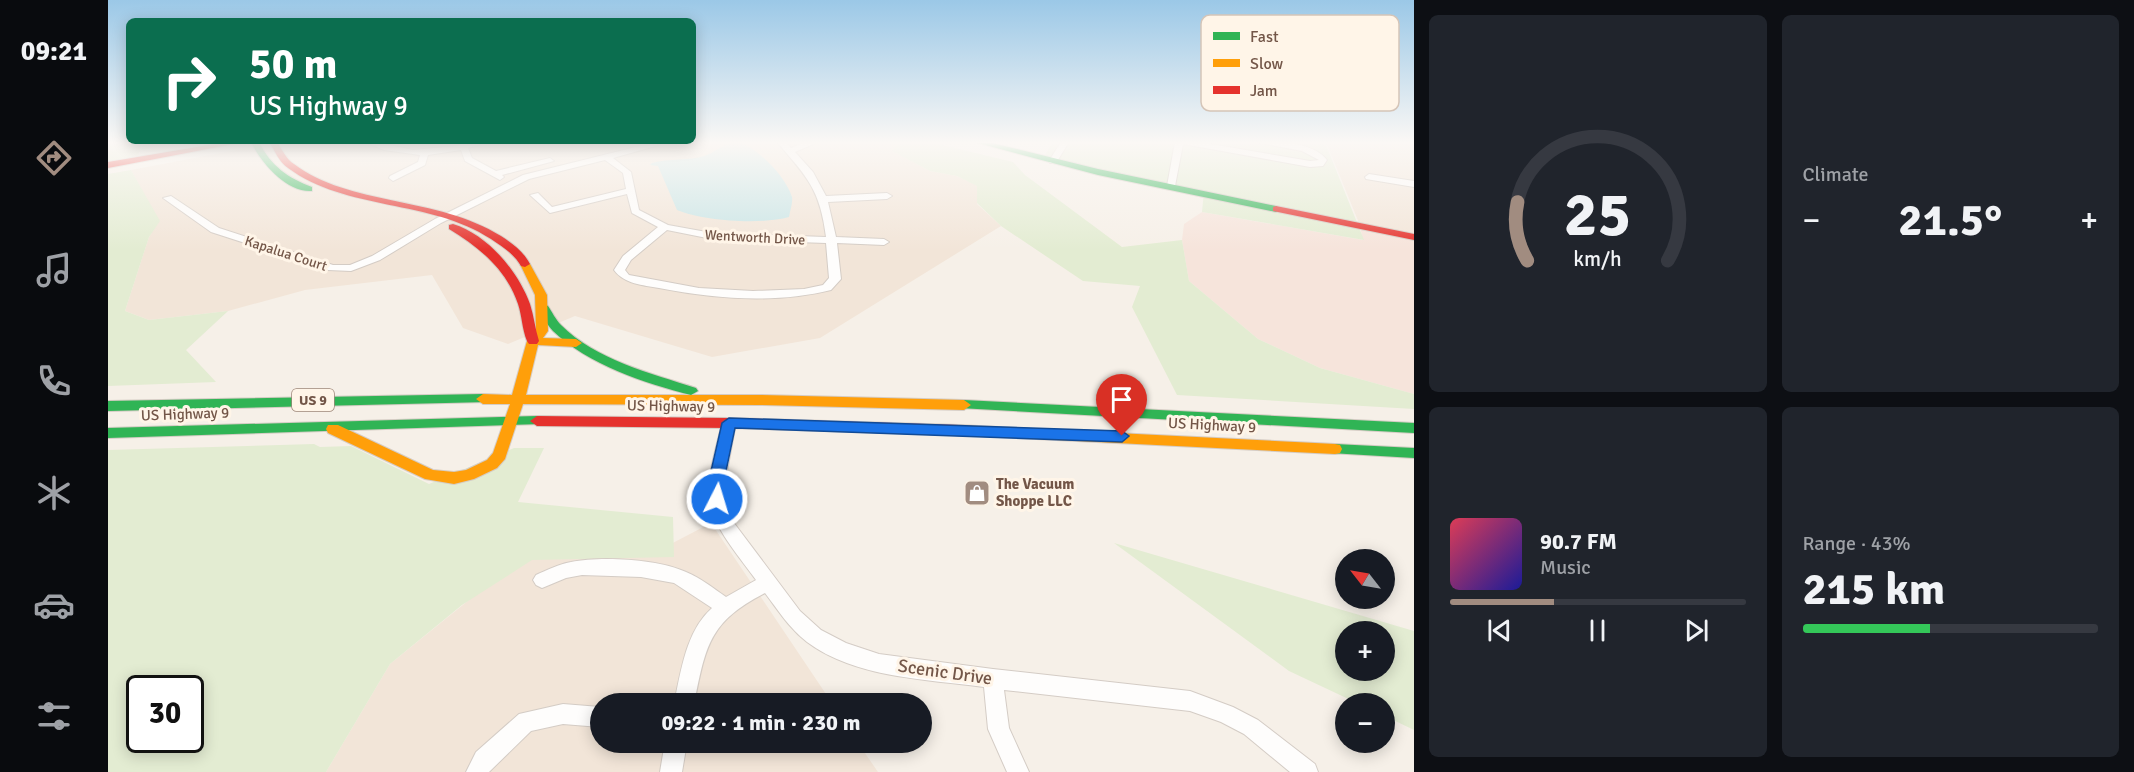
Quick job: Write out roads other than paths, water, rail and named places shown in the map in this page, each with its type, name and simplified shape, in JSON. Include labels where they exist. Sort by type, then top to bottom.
[{"type":"main road","points":[[285,178],[294,184],[438,220],[472,238],[505,266],[520,296],[527,330],[533,341]]},
{"type":"main road","points":[[311,178],[323,183],[452,213],[489,231],[522,260],[537,282],[544,308],[556,327],[576,343],[656,379],[714,398]]},
{"type":"main road","points":[[1133,178],[1414,237]]},
{"type":"main road","points":[[324,425],[430,475],[454,478],[469,475],[492,464],[500,455],[512,421],[533,341],[542,331],[544,308]]},
{"type":"main road","points":[[533,341],[576,343]]},
{"type":"main road","name":"US Highway 9","points":[[108,406],[518,397],[714,398],[1169,412],[1414,428]]},
{"type":"main road","name":"US Highway 9","points":[[108,433],[512,421],[729,423],[1077,434],[1414,453]]},
{"type":"street","points":[[501,178],[512,184]]},
{"type":"street","points":[[438,220],[527,178]]},
{"type":"street","name":"Wentworth Drive","points":[[628,178],[635,212],[665,227],[712,236],[884,242]]},
{"type":"street","points":[[665,227],[627,258],[619,270],[625,277],[723,293],[810,292],[827,288],[835,279],[831,241],[824,199],[814,178]]},
{"type":"street","points":[[1171,186],[1172,178]]},
{"type":"street","points":[[1376,178],[1414,184]]},
{"type":"street","points":[[535,195],[550,210],[630,191]]},
{"type":"street","points":[[824,199],[887,196]]},
{"type":"street","name":"Kapalua Court","points":[[168,198],[215,230],[332,268],[351,268],[376,258],[438,220]]},
{"type":"street","name":"Scenic Drive","points":[[729,423],[719,471],[717,499],[719,509],[724,521],[767,583],[793,617],[814,636],[841,651],[879,663],[993,679],[1104,690],[1202,705],[1251,727],[1307,772]]},
{"type":"street","points":[[542,580],[574,568],[593,567],[676,575],[697,585],[724,606]]},
{"type":"street","points":[[687,693],[699,640],[710,621],[736,597],[767,583]]},
{"type":"street","points":[[993,679],[999,729],[1018,772]]},
{"type":"street","points":[[477,772],[484,760],[526,721],[563,714],[590,716]]},
{"type":"street","points":[[671,772],[674,753]]},
{"type":"water","points":[[663,178],[782,178],[792,197],[789,217],[763,221],[732,221],[702,217],[677,210]]},
{"type":"place","name":"The Vacuum Shoppe LLC","points":[[977,493]]}]
